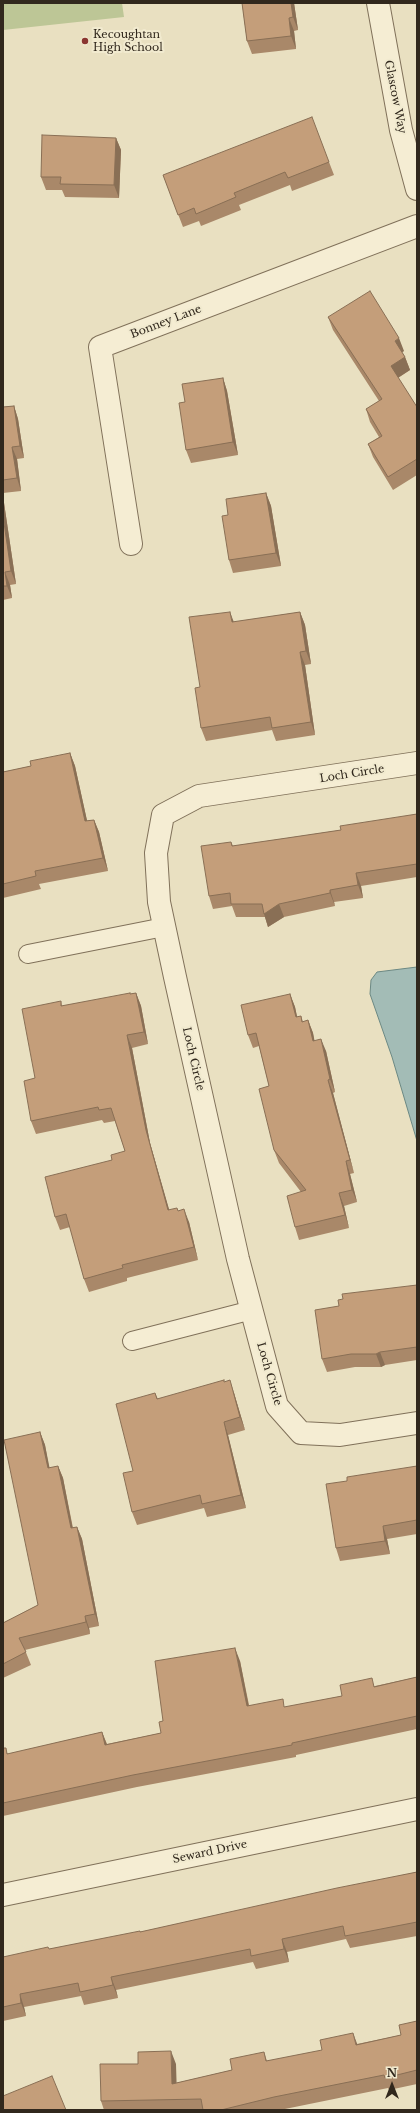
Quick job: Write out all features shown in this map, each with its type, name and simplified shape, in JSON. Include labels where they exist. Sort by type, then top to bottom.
[{"type":"street","name":"Glascow Way","points":[[378,3],[400,130],[417,189]]},
{"type":"street","name":"Bonney Lane","points":[[131,544],[100,347],[417,226]]},
{"type":"street","name":"Loch Circle","points":[[417,763],[199,796],[163,815],[156,853],[159,902],[205,1115],[252,1310],[277,1406],[301,1433],[340,1434],[417,1423]]},
{"type":"street","name":"Seward Drive","points":[[3,1894],[417,1809]]},
{"type":"lane","points":[[28,954],[164,927]]},
{"type":"lane","points":[[132,1341],[252,1310]]},
{"type":"green space","points":[[3,3],[122,3],[124,17],[3,30]]},
{"type":"water","points":[[417,967],[417,1141],[392,1057],[370,994],[371,980],[377,972]]},
{"type":"building","points":[[242,3],[291,3],[293,17],[289,18],[291,36],[247,41]]},
{"type":"building","points":[[312,117],[329,162],[288,178],[285,172],[234,193],[236,197],[196,214],[194,208],[178,215],[163,175]]},
{"type":"building","points":[[42,135],[116,138],[114,185],[60,184],[61,177],[41,177]]},
{"type":"building","points":[[370,291],[399,338],[395,341],[405,357],[391,366],[417,407],[417,459],[388,477],[368,444],[382,436],[366,409],[382,399],[328,317]]},
{"type":"building","points":[[223,378],[233,442],[186,450],[179,403],[185,402],[182,384]]},
{"type":"building","points":[[14,406],[20,446],[12,447],[17,478],[3,480],[3,407]]},
{"type":"building","points":[[266,493],[276,553],[229,560],[222,516],[228,515],[226,499]]},
{"type":"building","points":[[3,516],[11,571],[5,572],[7,586],[3,586]]},
{"type":"building","points":[[230,612],[232,622],[300,612],[306,651],[300,652],[311,722],[272,728],[270,717],[201,728],[195,688],[200,687],[189,617]]},
{"type":"building","points":[[70,753],[85,821],[94,820],[103,858],[35,871],[36,876],[3,884],[3,772],[31,766],[30,761]]},
{"type":"building","points":[[417,814],[417,864],[356,873],[358,885],[330,890],[330,893],[279,904],[264,914],[262,904],[231,904],[230,893],[209,896],[201,846],[231,842],[232,846],[341,830],[340,826]]},
{"type":"building","points":[[136,993],[144,1032],[127,1035],[146,1130],[168,1210],[177,1208],[178,1211],[184,1209],[194,1247],[122,1265],[123,1268],[84,1279],[66,1214],[55,1217],[45,1177],[112,1160],[111,1155],[125,1151],[111,1108],[99,1110],[98,1107],[31,1121],[24,1081],[35,1078],[22,1009],[61,1001],[61,1006]]},
{"type":"building","points":[[290,994],[296,1017],[301,1016],[302,1022],[308,1020],[313,1041],[321,1039],[330,1079],[328,1080],[350,1160],[346,1161],[352,1190],[339,1193],[345,1215],[295,1227],[287,1196],[306,1190],[274,1150],[259,1089],[269,1086],[256,1033],[248,1035],[241,1005]]},
{"type":"building","points":[[417,1285],[417,1347],[380,1352],[376,1354],[351,1354],[322,1359],[315,1310],[339,1306],[338,1300],[343,1299],[342,1294]]},
{"type":"building","points":[[224,1380],[224,1382],[230,1380],[240,1417],[224,1422],[241,1495],[202,1504],[200,1495],[132,1512],[123,1473],[133,1471],[116,1404],[155,1393],[157,1399]]},
{"type":"building","points":[[40,1432],[48,1468],[58,1466],[71,1528],[77,1527],[95,1614],[85,1616],[86,1622],[19,1638],[26,1652],[3,1664],[3,1623],[38,1605],[4,1440]]},
{"type":"building","points":[[417,1466],[417,1520],[383,1526],[385,1541],[336,1548],[326,1484],[347,1481],[347,1477]]},
{"type":"building","points":[[235,1648],[247,1706],[283,1699],[284,1707],[342,1696],[340,1685],[372,1678],[374,1687],[417,1677],[417,1716],[292,1743],[292,1745],[133,1775],[3,1803],[3,1748],[6,1748],[7,1754],[102,1732],[105,1745],[161,1733],[159,1722],[163,1721],[155,1661]]},
{"type":"building","points":[[417,1872],[417,1922],[345,1936],[343,1926],[282,1939],[284,1949],[251,1956],[250,1949],[111,1977],[113,1985],[80,1992],[78,1983],[20,1994],[21,2003],[3,2007],[3,1957],[48,1947],[49,1949],[140,1932],[337,1888]]},
{"type":"building","points":[[417,2021],[417,2070],[385,2078],[384,2075],[274,2097],[221,2110],[203,2110],[201,2099],[101,2101],[100,2064],[138,2064],[138,2052],[171,2051],[172,2084],[232,2070],[230,2059],[264,2052],[266,2061],[322,2050],[320,2040],[353,2033],[356,2045],[401,2035],[399,2025]]},
{"type":"building","points":[[52,2076],[66,2110],[4,2110],[3,2096]]},
{"type":"place","name":"Kecoughtan High School","points":[[85,41]]}]
